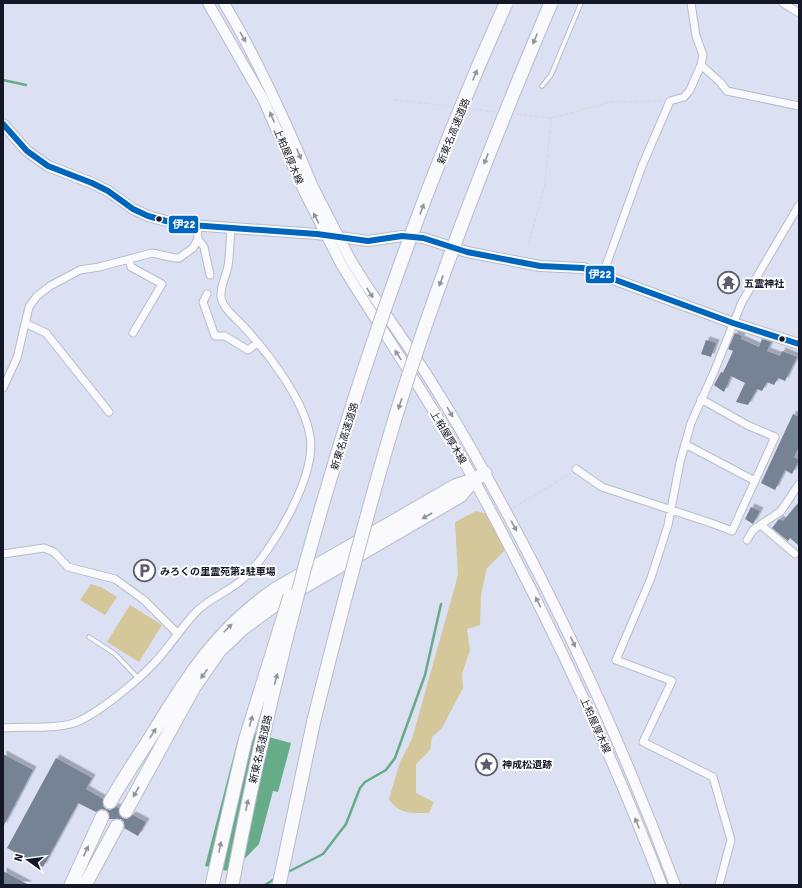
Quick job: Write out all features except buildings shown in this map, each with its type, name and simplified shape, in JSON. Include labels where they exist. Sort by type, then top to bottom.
[{"type":"highway","name":"新東名高速道路","points":[[232,885],[267,716],[309,553],[345,431],[423,205],[506,3]]},
{"type":"highway","points":[[279,885],[314,720],[363,528],[398,410],[473,194],[551,3]]},
{"type":"highway","points":[[212,885],[233,788],[259,693],[315,515],[345,431]]},
{"type":"highway","points":[[110,802],[188,676],[214,642],[229,626],[260,599],[316,573],[480,477]]},
{"type":"highway","points":[[126,811],[194,687],[219,651],[242,629],[316,573]]},
{"type":"highway","points":[[288,885],[314,720]]},
{"type":"highway","points":[[71,885],[102,817]]},
{"type":"highway","points":[[85,885],[117,826]]},
{"type":"main road","name":"上粕屋厚木線","points":[[208,3],[263,98],[346,262],[370,292],[440,396],[557,640],[620,780],[662,885]]},
{"type":"main road","name":"上粕屋厚木線","points":[[224,3],[256,60],[272,93],[308,189]]},
{"type":"main road","points":[[3,124],[27,151],[48,166],[102,189],[133,209],[148,216],[177,224],[317,234],[368,240],[402,236],[423,238],[467,252],[540,266],[573,267],[603,274],[733,323],[799,344]]},
{"type":"main road","name":"上粕屋厚木線","points":[[480,477],[530,556],[568,632],[625,756],[675,885]]},
{"type":"street","points":[[603,274],[642,166],[670,101],[684,97],[690,90],[702,65],[703,55],[696,36],[690,3]]},
{"type":"street","points":[[783,3],[799,13]]},
{"type":"street","points":[[702,65],[727,91],[799,106]]},
{"type":"street","points":[[719,885],[731,840],[712,776],[643,742],[672,681],[616,660],[651,578],[672,511],[685,444],[700,399],[714,372],[742,302],[799,205]]},
{"type":"street","points":[[197,226],[198,239],[204,247],[210,275]]},
{"type":"street","points":[[3,728],[62,725],[77,722],[138,678],[157,661],[198,610],[218,595],[236,585],[262,557],[288,516],[308,467],[311,451],[310,437],[306,422],[288,384],[258,343],[223,304],[221,297],[228,267],[231,228]]},
{"type":"street","points":[[3,388],[17,358],[25,323],[33,301],[50,286],[80,270],[129,260],[152,253],[179,258],[193,248],[198,239]]},
{"type":"street","points":[[129,260],[131,267],[162,284],[132,333]]},
{"type":"street","points":[[207,294],[203,302],[215,336],[225,336],[248,350],[258,343]]},
{"type":"street","points":[[25,323],[46,333],[109,412]]},
{"type":"street","points":[[576,468],[602,487],[732,531],[776,437],[747,425],[700,399]]},
{"type":"street","points":[[685,444],[755,481]]},
{"type":"street","points":[[747,540],[753,530],[781,511],[799,484]]},
{"type":"street","points":[[761,525],[795,554]]},
{"type":"street","points":[[3,554],[44,548],[54,552],[68,567],[115,579],[144,600],[178,634]]},
{"type":"street","points":[[648,848],[660,844]]},
{"type":"lane","points":[[542,86],[551,75],[581,3]]},
{"type":"lane","points":[[89,637],[115,654],[138,678]]},
{"type":"path","points":[[394,100],[449,106]]},
{"type":"path","points":[[512,114],[551,118],[611,102],[670,101]]},
{"type":"path","points":[[472,109],[496,112]]},
{"type":"path","points":[[528,245],[545,185],[551,118]]},
{"type":"path","points":[[512,508],[550,487],[576,468]]},
{"type":"shaded area","points":[[476,511],[487,514],[505,550],[487,568],[481,594],[480,625],[467,629],[470,650],[462,674],[463,688],[442,728],[432,737],[430,750],[416,764],[416,793],[434,802],[429,813],[406,812],[397,808],[389,799],[400,762],[412,739],[458,575],[455,522]]},
{"type":"shaded area","points":[[91,584],[101,587],[117,597],[105,615],[80,600]]},
{"type":"shaded area","points":[[130,605],[162,625],[139,662],[107,642]]},
{"type":"shaded area","points":[[254,733],[291,743],[278,792],[273,791],[259,844],[232,872],[205,866],[238,739]]},
{"type":"waterway","points":[[3,80],[26,85]]},
{"type":"waterway","points":[[286,873],[323,854],[346,824],[360,788],[365,782],[386,770],[395,758],[425,675],[441,604]]},
{"type":"waterway","points":[[265,885],[276,878]]},
{"type":"transit line","name":"伊22","points":[[3,124],[27,151],[48,166],[92,183],[108,191],[133,209],[148,216],[177,224],[317,234],[368,241],[402,236],[423,238],[467,252],[540,266],[583,268],[733,323],[799,344]]},
{"type":"place","name":"五霊神社","points":[[729,283]]},
{"type":"place","name":"みろくの里霊苑第2駐車場","points":[[144,571]]},
{"type":"place","name":"神成松遺跡","points":[[487,764]]}]
